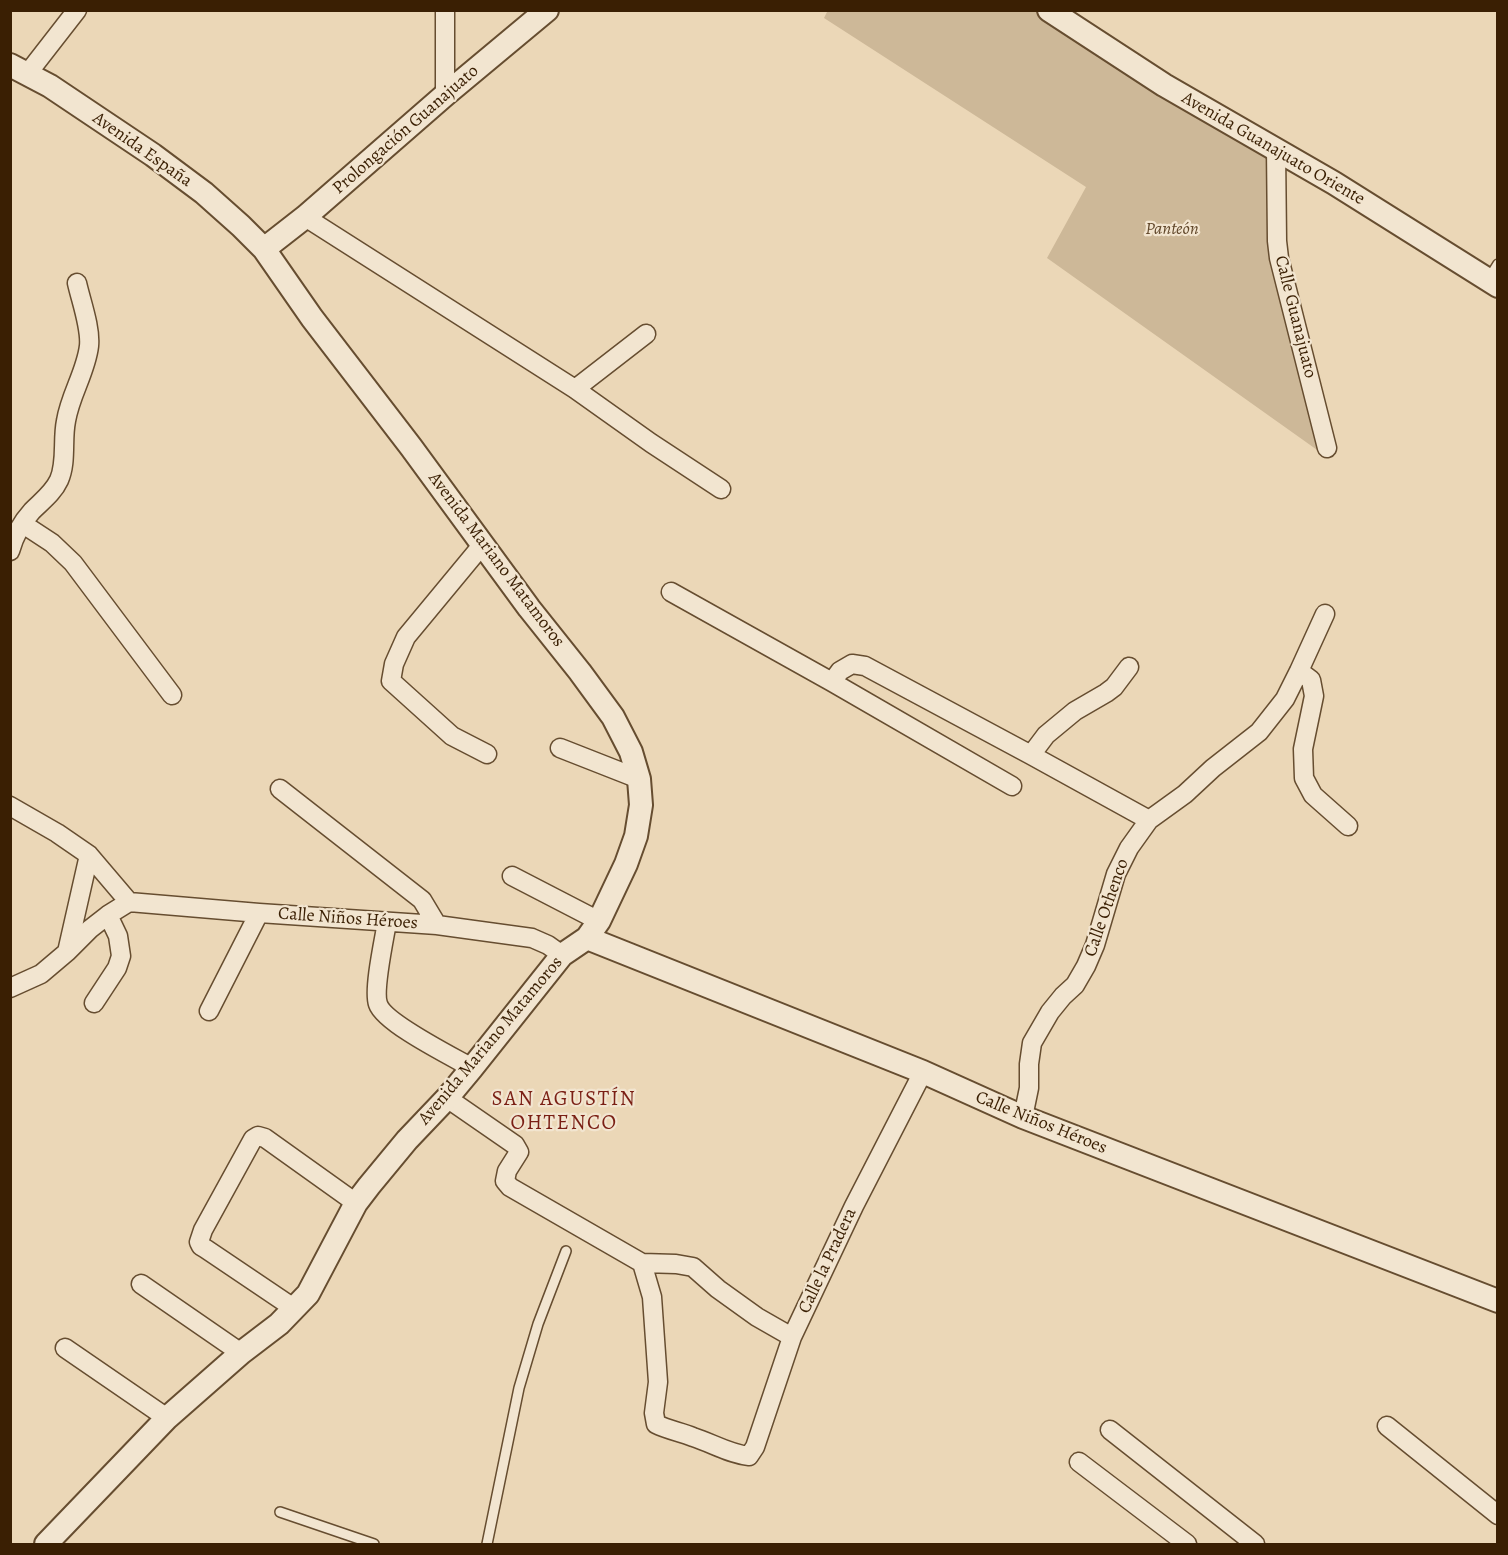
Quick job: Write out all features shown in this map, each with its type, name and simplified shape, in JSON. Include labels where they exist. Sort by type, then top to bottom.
[{"type":"street","points":[[19,69],[77,10]]},
{"type":"street","points":[[445,10],[446,95]]},
{"type":"street","name":"Prolongación Guanajuato","points":[[264,249],[547,10]]},
{"type":"street","name":"Avenida Guanajuato Oriente","points":[[1049,10],[1164,85],[1494,276]]},
{"type":"street","name":"Avenida España","points":[[19,69],[153,155],[204,193],[264,249]]},
{"type":"street","name":"Calle Guanajuato","points":[[1276,149],[1279,258],[1328,448]]},
{"type":"street","points":[[304,217],[575,389],[651,444],[721,489]]},
{"type":"street","name":"Avenida Mariano Matamoros","points":[[46,1545],[167,1418],[241,1353],[279,1324],[308,1294],[356,1203],[407,1140],[472,1068],[562,955],[593,929],[626,864],[636,836],[641,805],[639,779],[631,752],[613,717],[312,318],[264,249]]},
{"type":"street","points":[[10,551],[31,512],[52,493],[60,478],[66,418],[87,359],[89,344],[77,283]]},
{"type":"street","points":[[575,389],[646,334]]},
{"type":"street","points":[[23,524],[52,543],[73,563],[172,695]]},
{"type":"street","points":[[483,544],[406,637],[394,664],[391,681],[452,736],[487,754]]},
{"type":"street","points":[[671,592],[1012,786]]},
{"type":"street","name":"Calle Othenco","points":[[1023,1117],[1029,1088],[1032,1043],[1050,1012],[1075,985],[1086,966],[1095,945],[1116,874],[1129,848],[1149,820],[1185,794],[1213,768],[1259,732],[1285,699],[1325,614]]},
{"type":"street","points":[[832,682],[840,671],[852,664],[865,666],[1149,820]]},
{"type":"street","points":[[1031,754],[1046,735],[1075,711],[1114,687],[1129,667]]},
{"type":"street","points":[[1299,671],[1311,680],[1314,696],[1303,749],[1304,778],[1313,795],[1348,826]]},
{"type":"street","points":[[560,748],[639,779]]},
{"type":"street","points":[[280,789],[422,900],[437,925]]},
{"type":"street","points":[[10,806],[57,832],[89,855],[129,902],[90,929],[41,974],[10,988]]},
{"type":"street","points":[[67,952],[89,855]]},
{"type":"street","points":[[512,876],[593,929]]},
{"type":"street","name":"Calle Niños Héroes","points":[[129,902],[437,925],[532,938],[549,945],[562,955]]},
{"type":"street","points":[[209,1011],[259,913]]},
{"type":"street","points":[[94,1003],[117,968],[121,956],[118,936],[108,915]]},
{"type":"street","points":[[387,922],[376,992],[382,1013],[400,1027],[472,1068]]},
{"type":"street","name":"Calle Niños Héroes","points":[[593,929],[1023,1117],[1497,1301]]},
{"type":"street","name":"Calle la Pradera","points":[[642,1263],[652,1297],[658,1382],[654,1413],[656,1424],[738,1455],[749,1456],[755,1447],[792,1337],[854,1206],[923,1072]]},
{"type":"street","points":[[447,1098],[515,1145],[519,1152],[507,1171],[506,1181],[510,1186],[642,1263],[693,1267],[718,1289],[757,1317],[792,1337]]},
{"type":"street","points":[[295,1309],[202,1238],[253,1139],[258,1136],[265,1138],[356,1203]]},
{"type":"street","points":[[141,1284],[241,1353]]},
{"type":"street","points":[[65,1348],[167,1418]]},
{"type":"street","points":[[1387,1426],[1497,1515]]},
{"type":"street","points":[[1110,1431],[1256,1545]]},
{"type":"street","points":[[1079,1462],[1186,1545]]},
{"type":"lane","points":[[487,1545],[519,1388],[538,1324],[566,1251]]},
{"type":"lane","points":[[280,1512],[374,1545]]},
{"type":"green space","name":"Panteón","points":[[828,10],[1038,11],[1266,157],[1269,260],[1320,452],[1047,258],[1086,187],[824,18]]},
{"type":"district","name":"SAN AGUSTÍN OHTENCO","points":[[564,1112]]}]
